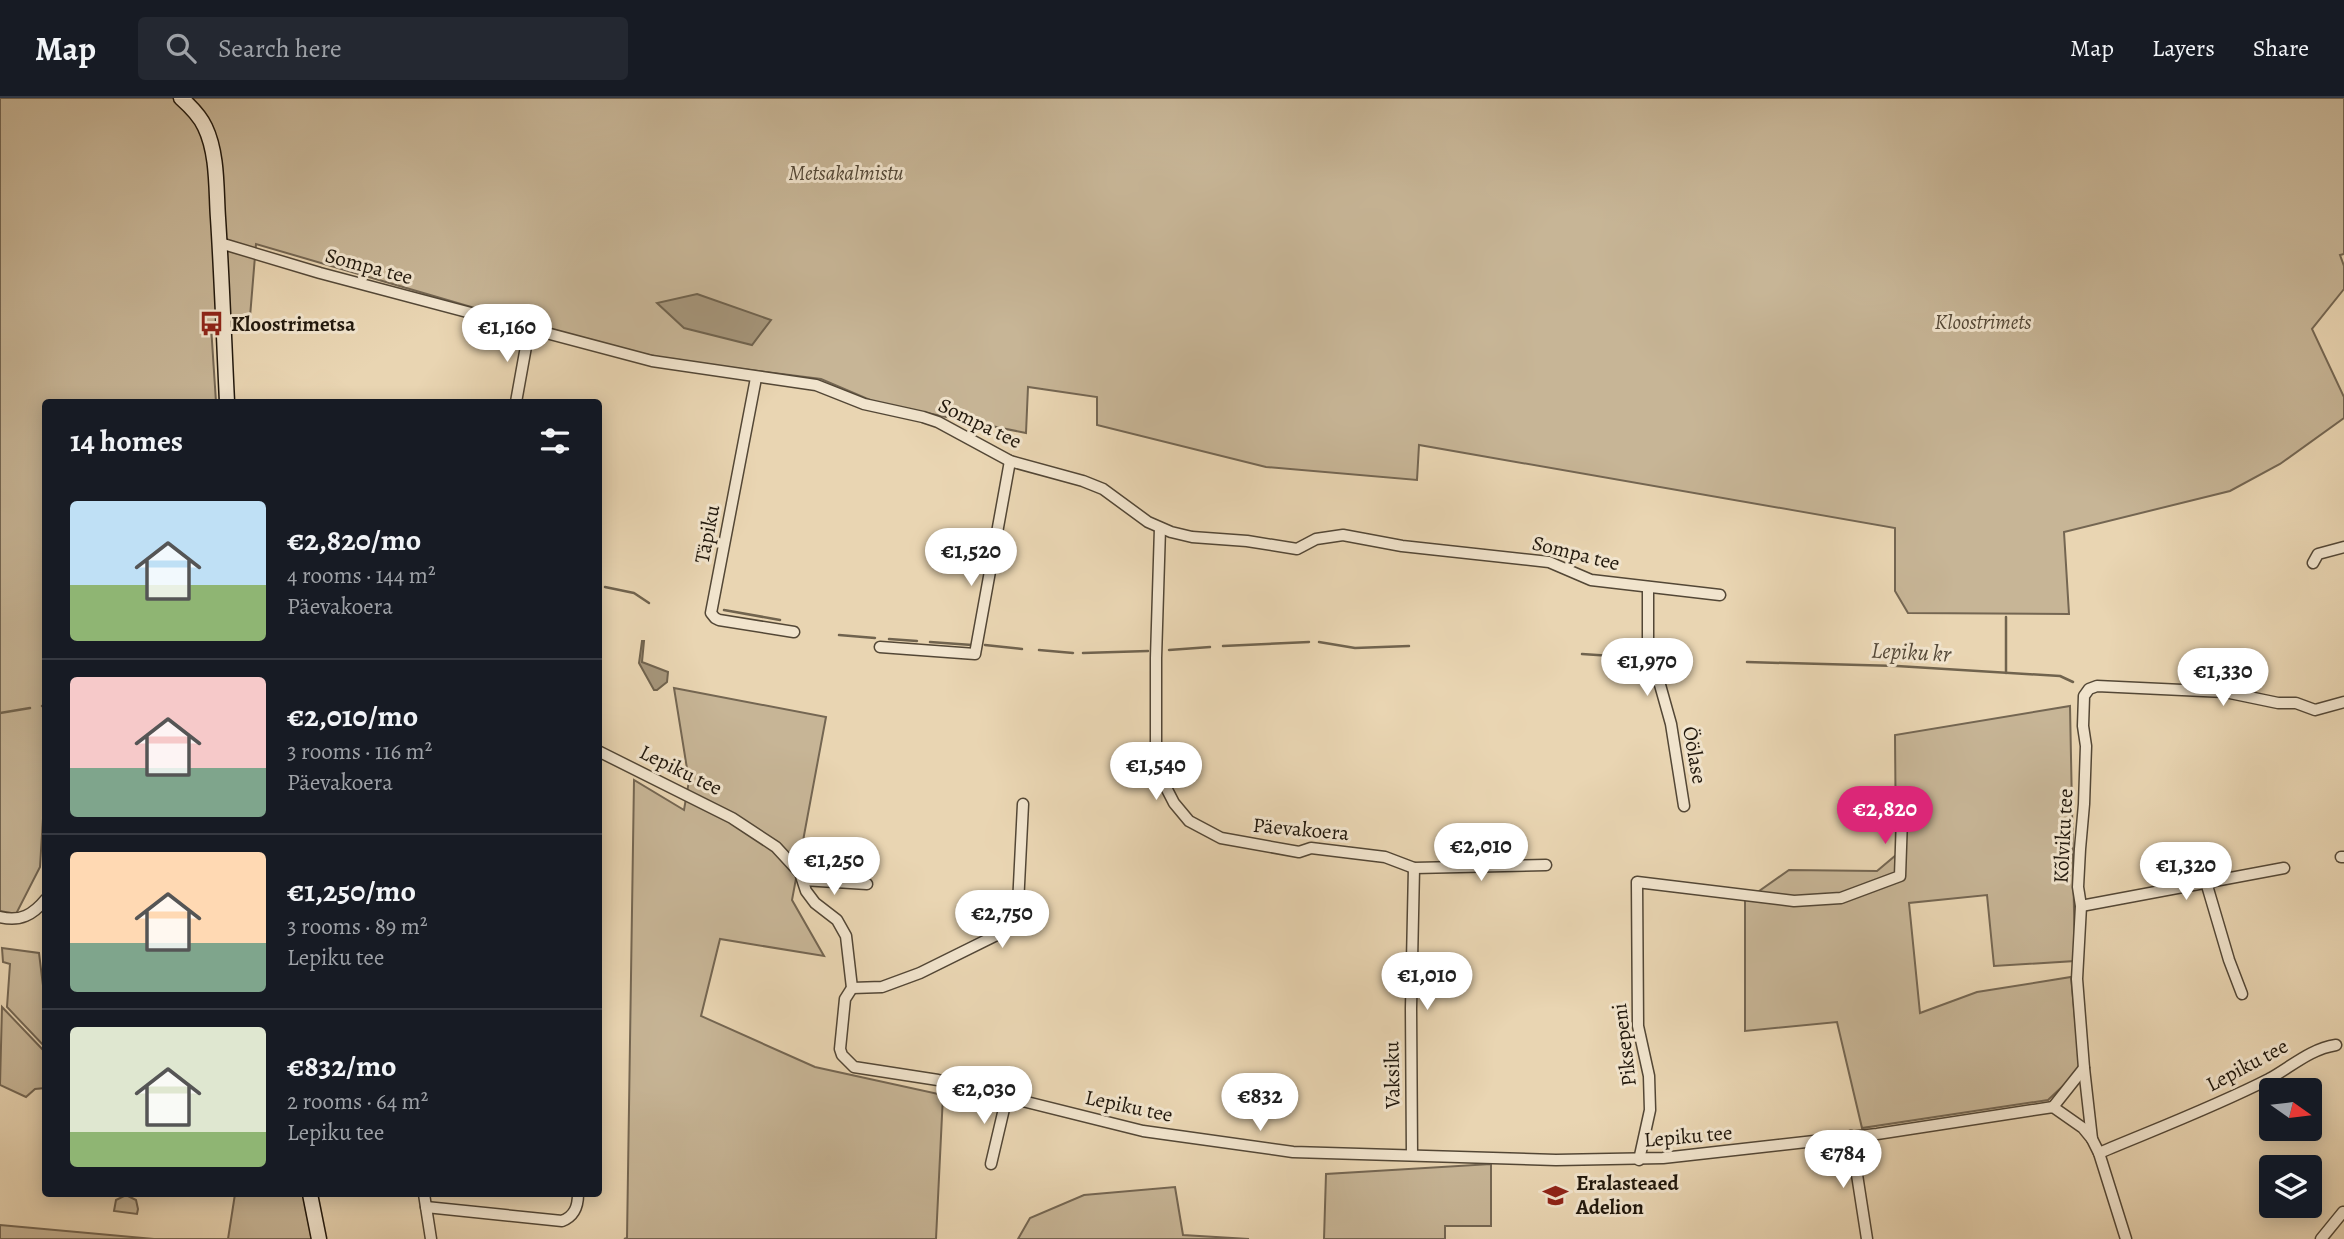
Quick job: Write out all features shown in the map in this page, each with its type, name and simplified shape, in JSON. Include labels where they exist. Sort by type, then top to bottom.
[{"type":"main road","points":[[181,98],[205,128],[216,177],[227,399]]},
{"type":"main road","points":[[311,1197],[319,1239]]},
{"type":"street","name":"Sompa tee","points":[[220,243],[528,330],[652,361],[816,385],[864,404],[923,417],[938,422],[1010,461],[1103,489],[1160,528],[1192,537],[1247,541],[1297,549],[1317,539],[1343,535],[1402,546],[1549,562],[1591,580],[1720,596]]},
{"type":"street","points":[[516,399],[528,330]]},
{"type":"street","name":"Täpiku","points":[[756,378],[711,613],[719,620],[794,632]]},
{"type":"street","points":[[880,647],[975,654],[1010,461]]},
{"type":"street","name":"Päevakoera","points":[[1160,528],[1156,768],[1174,803],[1189,821],[1221,838],[1299,852],[1311,848],[1385,857],[1414,868],[1546,865]]},
{"type":"street","points":[[2313,563],[2318,554],[2344,547]]},
{"type":"street","name":"Öölase","points":[[1648,587],[1648,642],[1671,724],[1684,806]]},
{"type":"street","name":"Kõlviku tee","points":[[2126,1239],[2099,1153],[2092,1139],[2077,979],[2081,906],[2078,887],[2086,746],[2084,696],[2089,689],[2097,686],[2225,692],[2277,703],[2296,704],[2315,710],[2344,702]]},
{"type":"street","name":"Lepiku tee","points":[[602,753],[732,817],[761,835],[800,873],[806,891],[837,920],[846,936],[852,988],[845,999],[840,1049],[842,1055],[854,1067],[938,1080],[1116,1126],[1209,1142],[1293,1152],[1639,1160],[1852,1136],[2053,1107]]},
{"type":"street","points":[[852,988],[882,987],[920,973],[1017,925],[1023,804]]},
{"type":"street","name":"Piksepeni","points":[[1639,1160],[1650,1110],[1649,1076],[1638,1026],[1637,882],[1794,901],[1841,898],[1900,876],[1902,818]]},
{"type":"street","name":"Vaksiku","points":[[1412,1155],[1414,868]]},
{"type":"street","points":[[2081,906],[2284,868]]},
{"type":"street","points":[[803,880],[867,884]]},
{"type":"street","points":[[2206,882],[2242,995]]},
{"type":"street","points":[[0,918],[10,920],[24,917],[36,911],[42,904]]},
{"type":"street","name":"Lepiku tee","points":[[2099,1153],[2221,1102],[2270,1078],[2312,1052],[2336,1045]]},
{"type":"street","points":[[2084,1068],[2053,1107],[2083,1128],[2092,1139]]},
{"type":"street","points":[[991,1164],[1007,1096]]},
{"type":"street","points":[[1852,1136],[1867,1239]]},
{"type":"street","points":[[424,1197],[431,1239]]},
{"type":"street","points":[[426,1207],[555,1222],[570,1218],[575,1211],[577,1197]]},
{"type":"street","points":[[2321,1239],[2343,1212]]},
{"type":"green space","points":[[0,98],[2344,98],[2344,254],[2340,255],[2344,266],[2344,289],[2312,329],[2344,397],[2344,418],[2280,464],[2230,491],[2064,532],[2069,614],[1908,613],[1895,591],[1895,528],[1419,445],[1417,480],[1266,467],[1097,425],[1097,397],[1028,387],[1026,433],[877,403],[821,379],[678,361],[601,345],[256,244],[249,329],[233,325],[211,326],[216,399],[42,399],[40,867],[16,914],[0,911]]},
{"type":"green space","points":[[674,688],[826,717],[792,900],[824,956],[720,939],[701,1016],[815,1067],[943,1095],[936,1239],[624,1239],[627,1238],[634,780],[684,810],[689,781]]},
{"type":"green space","points":[[2070,706],[2075,961],[1994,966],[1987,895],[1909,903],[1920,1013],[1977,992],[2071,977],[2080,1070],[2048,1100],[1862,1128],[1837,1022],[1745,1031],[1745,901],[1789,870],[1877,871],[1896,855],[1895,735]]},
{"type":"green space","points":[[2,948],[39,953],[42,978],[42,1044],[7,1007],[10,964],[3,962]]},
{"type":"green space","points":[[2,1007],[42,1049],[42,1088],[35,1089],[26,1097],[0,1085]]},
{"type":"green space","points":[[1491,1164],[1491,1226],[1445,1226],[1445,1239],[1324,1239],[1326,1174]]},
{"type":"green space","points":[[1175,1187],[1183,1235],[1249,1239],[1018,1239],[1030,1218],[1084,1195]]},
{"type":"green space","points":[[130,1197],[136,1200],[137,1214],[114,1211],[116,1200]]},
{"type":"green space","points":[[235,1197],[305,1197],[312,1239],[228,1239]]},
{"type":"green space","points":[[0,1225],[154,1239],[0,1239]]},
{"type":"shaded area","points":[[697,294],[771,320],[752,345],[684,328],[657,303]]},
{"type":"shaded area","points":[[642,641],[642,662],[668,672],[667,682],[657,690],[654,690],[639,663]]},
{"type":"waterway","name":"Lepiku kr","points":[[605,587],[634,593],[649,603]]},
{"type":"waterway","name":"Lepiku kr","points":[[724,610],[780,620]]},
{"type":"waterway","points":[[2006,617],[2006,673]]},
{"type":"waterway","name":"Lepiku kr","points":[[839,635],[875,638]]},
{"type":"waterway","name":"Lepiku kr","points":[[889,639],[917,641]]},
{"type":"waterway","name":"Lepiku kr","points":[[930,642],[972,645]]},
{"type":"waterway","name":"Lepiku kr","points":[[1223,646],[1309,642]]},
{"type":"waterway","name":"Lepiku kr","points":[[1319,642],[1355,648],[1409,646]]},
{"type":"waterway","name":"Lepiku kr","points":[[985,645],[1022,649]]},
{"type":"waterway","name":"Lepiku kr","points":[[1169,650],[1210,647]]},
{"type":"waterway","name":"Lepiku kr","points":[[1039,650],[1073,653]]},
{"type":"waterway","name":"Lepiku kr","points":[[1083,653],[1148,651]]},
{"type":"waterway","name":"Lepiku kr","points":[[1582,654],[1642,658]]},
{"type":"waterway","name":"Lepiku kr","points":[[1747,662],[1897,666],[2060,676],[2073,682]]},
{"type":"waterway","name":"Lepiku kr","points":[[0,713],[30,708]]},
{"type":"place","name":"Kloostrimetsa","points":[[211,324]]},
{"type":"place","name":"Eralasteaed Adelion","points":[[1556,1195]]},
{"type":"park label","name":"Metsakalmistu","points":[[846,173]]},
{"type":"park label","name":"Kloostrimets","points":[[1983,322]]}]
